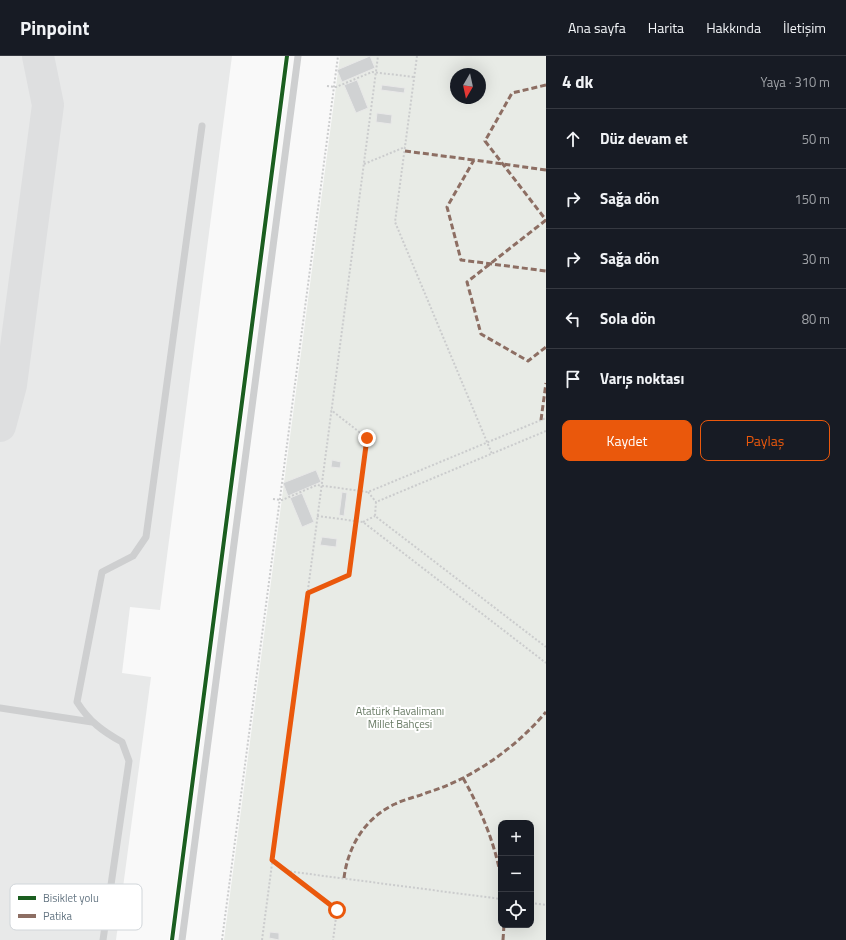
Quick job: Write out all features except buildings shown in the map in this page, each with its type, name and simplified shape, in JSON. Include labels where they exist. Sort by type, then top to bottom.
[{"type":"lane","points":[[182,940],[298,56]]},
{"type":"lane","points":[[112,884],[129,761],[122,742],[101,730],[92,722],[77,702],[102,572],[133,556],[146,537],[202,126]]},
{"type":"lane","points":[[0,708],[92,722]]},
{"type":"lane","points":[[104,940],[105,930]]},
{"type":"path","points":[[222,940],[338,56]]},
{"type":"path","points":[[262,940],[378,56]]},
{"type":"path","points":[[417,56],[395,222],[492,454]]},
{"type":"path","points":[[320,85],[334,86],[372,72],[414,77]]},
{"type":"path","points":[[364,164],[405,147]]},
{"type":"path","points":[[308,593],[349,576],[367,438],[332,410]]},
{"type":"path","points":[[266,498],[280,500],[318,485],[368,492],[546,418]]},
{"type":"path","points":[[376,502],[546,431]]},
{"type":"path","points":[[368,492],[376,502],[375,516]]},
{"type":"path","points":[[318,516],[363,522],[546,663]]},
{"type":"path","points":[[363,522],[375,516]]},
{"type":"path","points":[[375,516],[546,647]]},
{"type":"path","points":[[272,860],[337,910],[333,940]]},
{"type":"path","points":[[286,871],[498,899]]},
{"type":"path","points":[[534,903],[546,905]]},
{"type":"shaded area","points":[[0,56],[232,56],[160,610],[130,607],[122,673],[151,677],[123,884],[10,884],[10,930],[117,930],[116,940],[0,940]]},
{"type":"green space","name":"Atatürk Havalimanı Millet Bahçesi","points":[[340,56],[546,56],[546,940],[224,940]]},
{"type":"taxiway","points":[[0,426],[11,385],[48,105],[38,56]]},
{"type":"marked path","points":[[546,85],[512,93],[485,141],[546,220]]},
{"type":"marked path","points":[[405,151],[474,160]]},
{"type":"marked path","points":[[546,170],[474,160],[447,207],[461,260],[546,271]]},
{"type":"marked path","points":[[546,220],[467,282],[481,334],[528,361],[546,347]]},
{"type":"marked path","points":[[541,420],[546,383]]},
{"type":"marked path","points":[[344,878],[349,855],[354,844],[360,834],[375,817],[399,802],[436,790],[475,772],[518,741],[546,712]]},
{"type":"marked path","points":[[463,778],[476,802],[486,826],[498,864]]},
{"type":"marked path","points":[[503,940],[504,928]]},
{"type":"cycle path","points":[[172,940],[287,56]]},
{"type":"route","points":[[337,910],[272,860],[308,593],[349,575],[367,438]]}]
